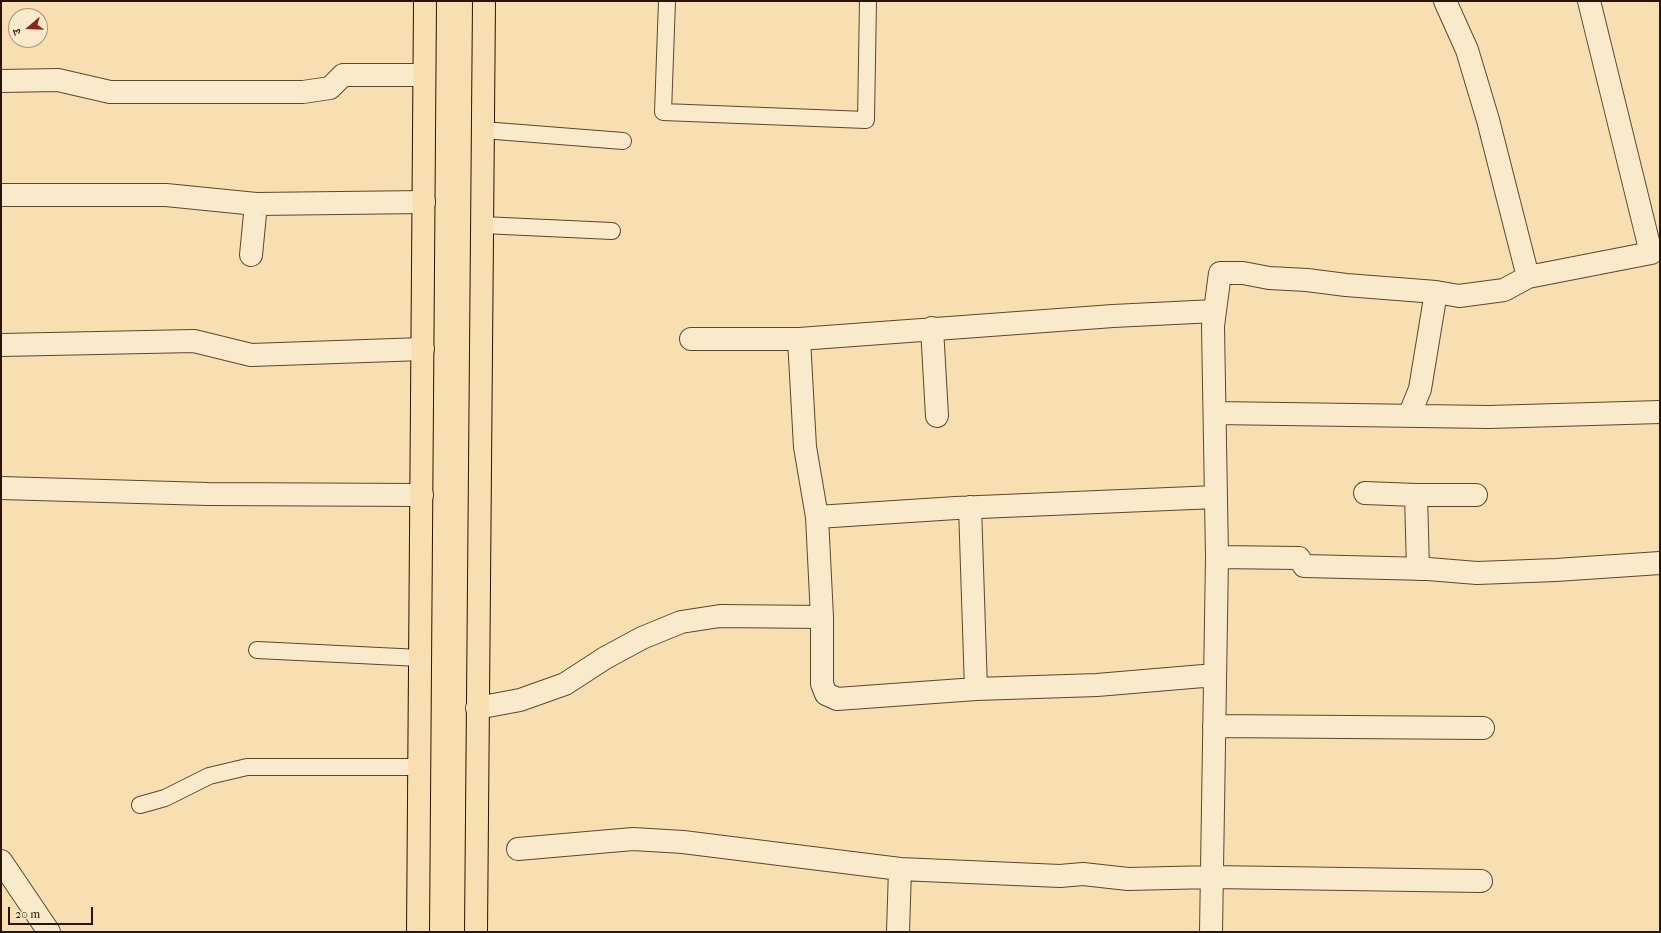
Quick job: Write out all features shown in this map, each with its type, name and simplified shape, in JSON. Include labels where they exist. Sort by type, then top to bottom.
[{"type":"main road","points":[[418,932],[425,1]]},
{"type":"main road","points":[[476,932],[484,1]]},
{"type":"street","points":[[1445,1],[1467,50],[1488,120],[1528,277]]},
{"type":"street","points":[[1212,932],[1217,558],[1213,326],[1220,273],[1243,273],[1269,278],[1436,292],[1459,296],[1504,290],[1528,277],[1656,252],[1589,1]]},
{"type":"street","points":[[1,81],[58,80],[110,92],[303,92],[330,88],[344,75],[424,74]]},
{"type":"street","points":[[1,195],[166,195],[256,204],[424,202]]},
{"type":"street","points":[[251,255],[256,204]]},
{"type":"street","points":[[1409,416],[1420,390],[1436,292]]},
{"type":"street","points":[[691,340],[799,339],[932,328],[1215,311]]},
{"type":"street","points":[[932,328],[937,416]]},
{"type":"street","points":[[799,339],[805,447],[817,517],[822,617],[822,684],[826,694],[837,699],[976,689],[1097,685],[1215,675]]},
{"type":"street","points":[[1,345],[194,341],[251,355],[423,349]]},
{"type":"street","points":[[1215,413],[1489,417],[1660,412]]},
{"type":"street","points":[[1,488],[201,494],[422,495]]},
{"type":"street","points":[[1364,494],[1476,494]]},
{"type":"street","points":[[1416,495],[1418,569]]},
{"type":"street","points":[[817,517],[970,507],[1216,497]]},
{"type":"street","points":[[970,507],[976,689]]},
{"type":"street","points":[[1217,558],[1299,558],[1304,566],[1418,569],[1477,573],[1556,570],[1660,563]]},
{"type":"street","points":[[477,708],[520,700],[566,684],[605,658],[642,638],[681,622],[720,616],[822,617]]},
{"type":"street","points":[[1214,726],[1483,728]]},
{"type":"street","points":[[518,849],[632,839],[683,842],[900,869],[1060,876],[1083,874],[1128,879],[1212,877],[1481,881]]},
{"type":"street","points":[[1,861],[49,932]]},
{"type":"street","points":[[898,932],[900,869]]},
{"type":"lane","points":[[667,1],[663,112],[866,120],[868,1]]},
{"type":"lane","points":[[483,130],[623,141]]},
{"type":"lane","points":[[482,225],[612,231]]},
{"type":"lane","points":[[257,650],[420,658]]},
{"type":"lane","points":[[140,805],[165,798],[209,776],[247,767],[419,767]]}]
